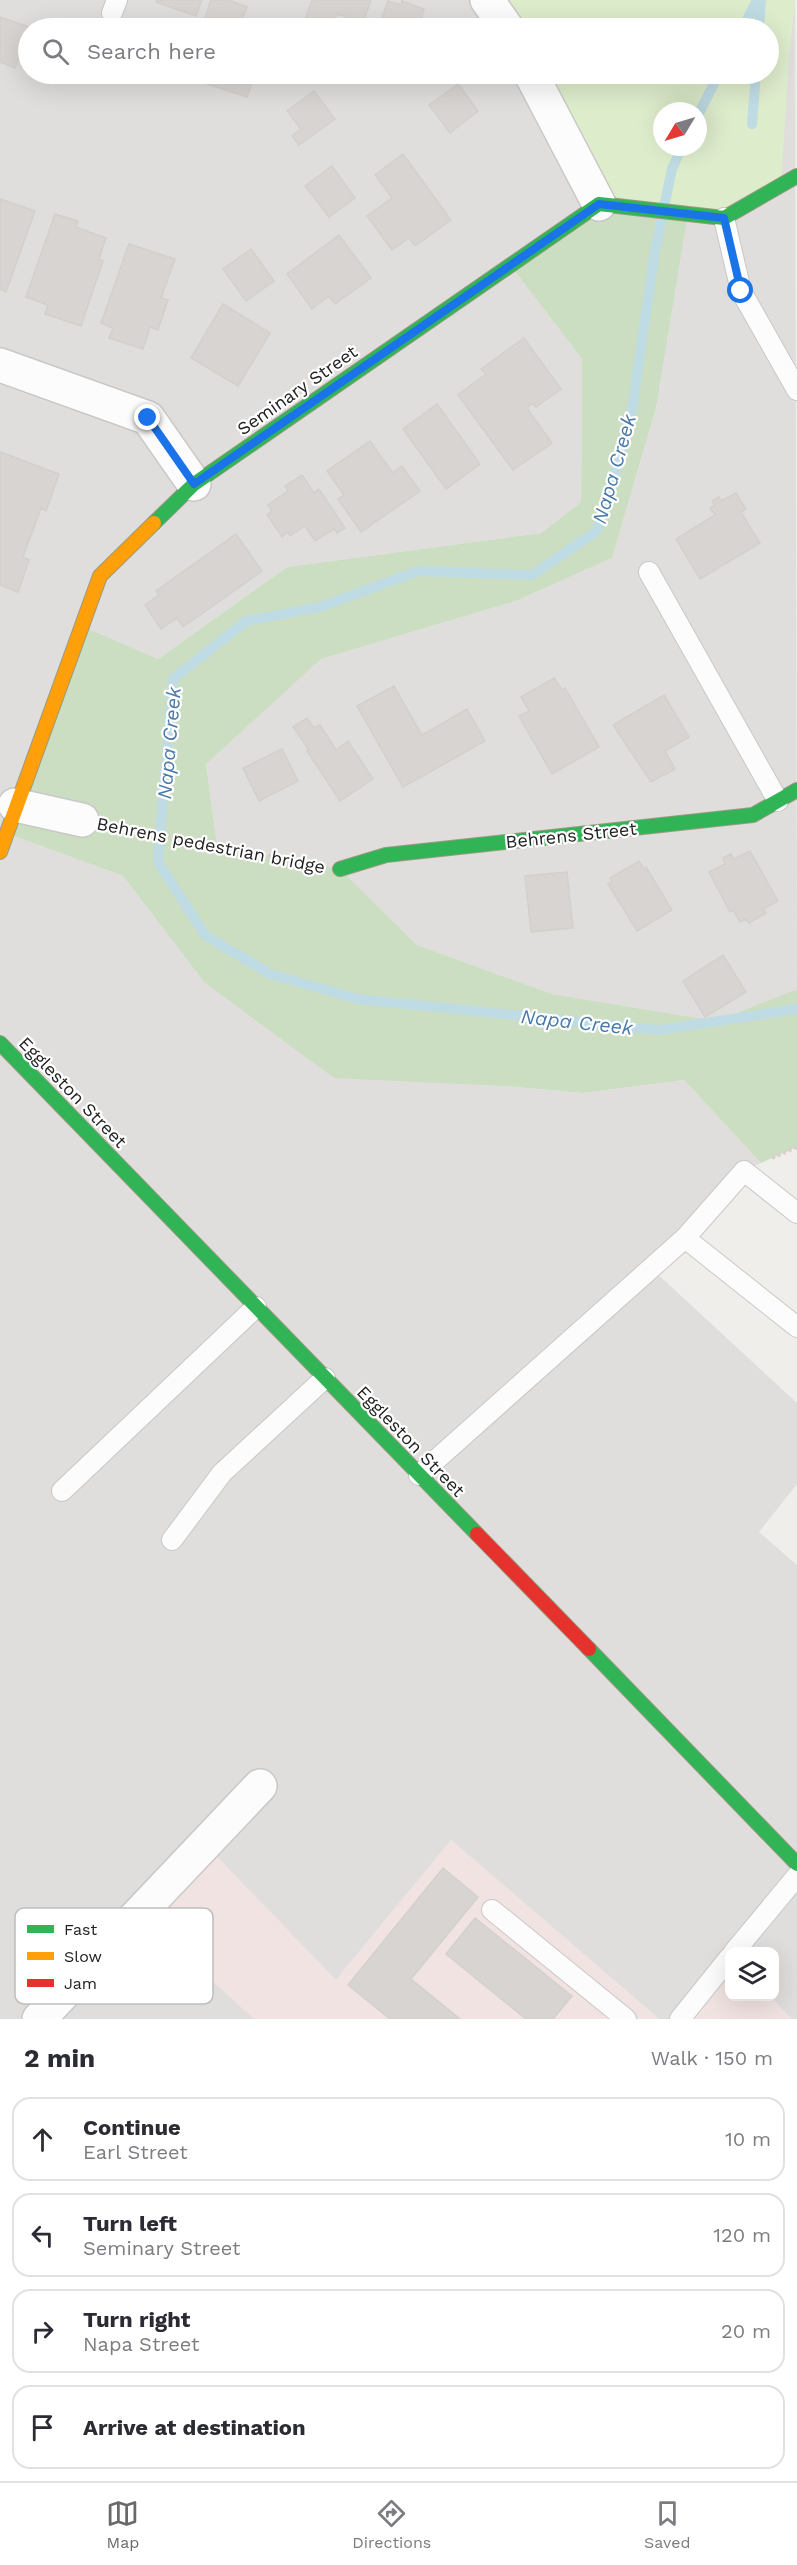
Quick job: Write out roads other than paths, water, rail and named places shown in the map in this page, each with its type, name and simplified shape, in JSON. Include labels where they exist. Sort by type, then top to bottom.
[{"type":"street","points":[[488,0],[500,18]]},
{"type":"street","points":[[537,84],[610,205],[716,217],[797,176]]},
{"type":"street","name":"Seminary Street","points":[[0,852],[99,576],[194,484],[610,205]]},
{"type":"street","points":[[0,365],[148,418],[194,484]]},
{"type":"street","name":"Behrens Street","points":[[340,869],[386,855],[753,815],[797,790]]},
{"type":"street","points":[[15,806],[82,820]]},
{"type":"street","name":"Eggleston Street","points":[[0,1043],[797,1864]]},
{"type":"street","points":[[144,1908],[260,1786]]},
{"type":"street","points":[[39,2019],[53,2004]]},
{"type":"lane","points":[[716,217],[741,291],[797,390]]},
{"type":"lane","points":[[649,572],[778,801]]},
{"type":"lane","points":[[419,1475],[685,1238],[744,1171],[797,1213]]},
{"type":"lane","points":[[685,1238],[797,1327]]},
{"type":"lane","points":[[63,1491],[256,1307]]},
{"type":"lane","points":[[172,1540],[222,1473],[324,1378]]},
{"type":"lane","points":[[738,1947],[797,1876]]},
{"type":"lane","points":[[492,1910],[626,2019]]},
{"type":"lane","points":[[680,2019],[725,1962]]},
{"type":"waterway","name":"Napa Creek","points":[[748,18],[757,0]]},
{"type":"waterway","points":[[760,18],[761,0]]},
{"type":"waterway","name":"Napa Creek","points":[[705,102],[714,84]]},
{"type":"waterway","points":[[752,124],[755,84]]},
{"type":"waterway","name":"Napa Creek","points":[[678,156],[672,169],[655,251],[630,423],[597,531],[532,575],[418,571],[320,607],[246,621],[173,679],[158,862],[205,935],[270,974],[358,999],[659,1030],[797,1009]]}]
